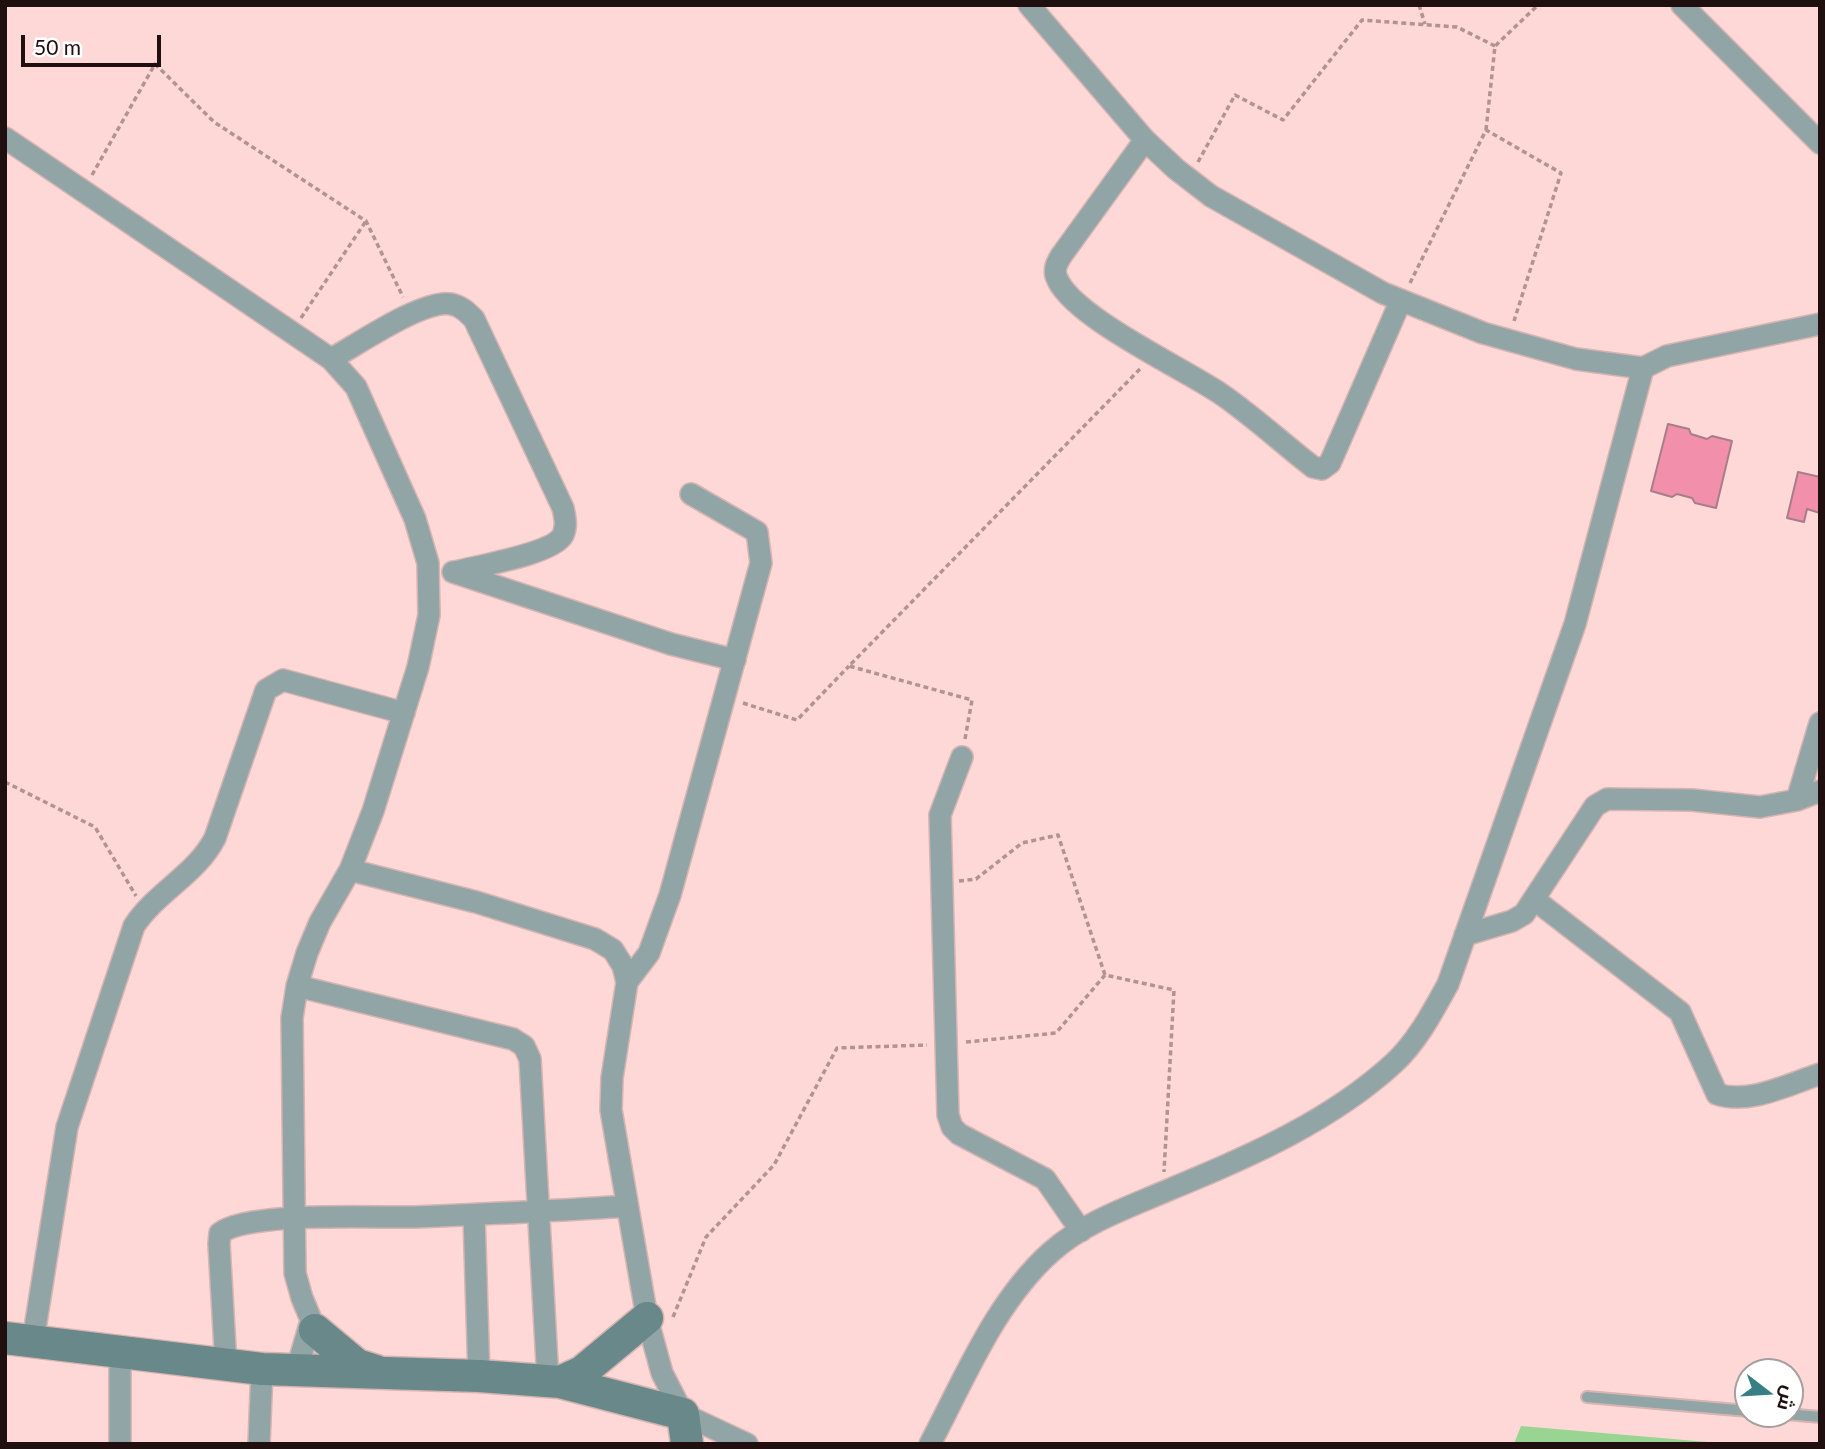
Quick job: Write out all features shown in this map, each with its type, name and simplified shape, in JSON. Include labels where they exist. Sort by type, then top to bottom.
[{"type":"street","points":[[1029,5],[1145,140],[1210,196],[1332,265],[1401,300],[1508,340],[1576,359],[1643,368],[1667,356],[1820,324]]},
{"type":"street","points":[[1682,5],[1820,143]]},
{"type":"street","points":[[5,138],[331,359],[356,387],[415,519],[428,563],[429,615],[404,713],[373,811],[350,870],[320,922],[297,986],[292,1018],[295,1273],[323,1350],[309,1372]]},
{"type":"street","points":[[1145,140],[1055,268],[1056,279],[1085,310],[1153,355],[1223,395],[1313,467],[1322,469],[1330,463],[1401,300]]},
{"type":"street","points":[[331,359],[429,306],[449,303],[461,307],[474,319],[563,508],[566,523],[562,537],[548,548],[455,572]]},
{"type":"street","points":[[930,1444],[1013,1291],[1052,1251],[1106,1217],[1290,1135],[1350,1098],[1396,1062],[1428,1020],[1448,984],[1575,624],[1643,368]]},
{"type":"street","points":[[626,982],[643,962],[657,937],[759,572],[760,542],[757,532],[691,494]]},
{"type":"street","points":[[428,563],[659,640],[735,660]]},
{"type":"street","points":[[404,713],[283,680],[266,690],[215,838],[205,859],[144,910],[134,926],[67,1127],[19,1339],[262,1369],[554,1381],[685,1429],[747,1444]]},
{"type":"street","points":[[1797,800],[1820,723]]},
{"type":"street","points":[[962,757],[940,808],[948,1115],[952,1127],[959,1134],[1045,1179],[1081,1231]]},
{"type":"street","points":[[1465,935],[1512,921],[1524,914],[1595,806],[1607,800],[1692,800],[1760,807],[1797,800],[1820,791]]},
{"type":"street","points":[[350,870],[476,902],[595,939],[613,950],[623,965],[626,982],[612,1078],[611,1110],[626,1206],[659,1318],[662,1373],[685,1429]]},
{"type":"street","points":[[1535,900],[1680,1012],[1717,1094],[1730,1098],[1745,1097],[1820,1074]]},
{"type":"street","points":[[297,986],[513,1040],[524,1046],[530,1059],[554,1381]]},
{"type":"street","points":[[226,1366],[220,1233],[230,1226],[293,1219],[541,1212],[626,1206]]},
{"type":"street","points":[[474,1214],[479,1376]]},
{"type":"street","points":[[554,1381],[582,1372],[659,1318]]},
{"type":"street","points":[[313,1326],[357,1365],[384,1374]]},
{"type":"street","points":[[120,1353],[120,1444]]},
{"type":"street","points":[[259,1444],[262,1369]]},
{"type":"lane","points":[[1587,1397],[1734,1410]]},
{"type":"path","points":[[1419,5],[1425,24]]},
{"type":"path","points":[[1401,300],[1486,130],[1495,47],[1538,5]]},
{"type":"path","points":[[1189,179],[1235,95],[1283,120],[1362,20],[1457,27],[1495,47]]},
{"type":"path","points":[[82,192],[155,64],[214,122],[366,221],[412,315]]},
{"type":"path","points":[[1486,130],[1561,173],[1508,340]]},
{"type":"path","points":[[292,332],[366,221]]},
{"type":"path","points":[[725,697],[797,720],[1153,355]]},
{"type":"path","points":[[849,666],[972,700],[962,757]]},
{"type":"path","points":[[5,782],[95,827],[144,910]]},
{"type":"path","points":[[942,883],[976,879],[1022,843],[1058,835],[1105,975]]},
{"type":"path","points":[[659,1318],[706,1237],[774,1165],[836,1048],[947,1044],[1056,1034],[1105,975]]},
{"type":"path","points":[[1105,975],[1174,990],[1162,1193]]},
{"type":"green space","points":[[1521,1426],[1731,1444],[1514,1444]]},
{"type":"building","points":[[1668,424],[1689,429],[1691,434],[1707,439],[1712,436],[1732,441],[1716,508],[1695,503],[1692,498],[1677,494],[1672,497],[1651,491]]},
{"type":"building","points":[[1798,472],[1820,477],[1820,513],[1807,509],[1804,522],[1787,518]]}]
